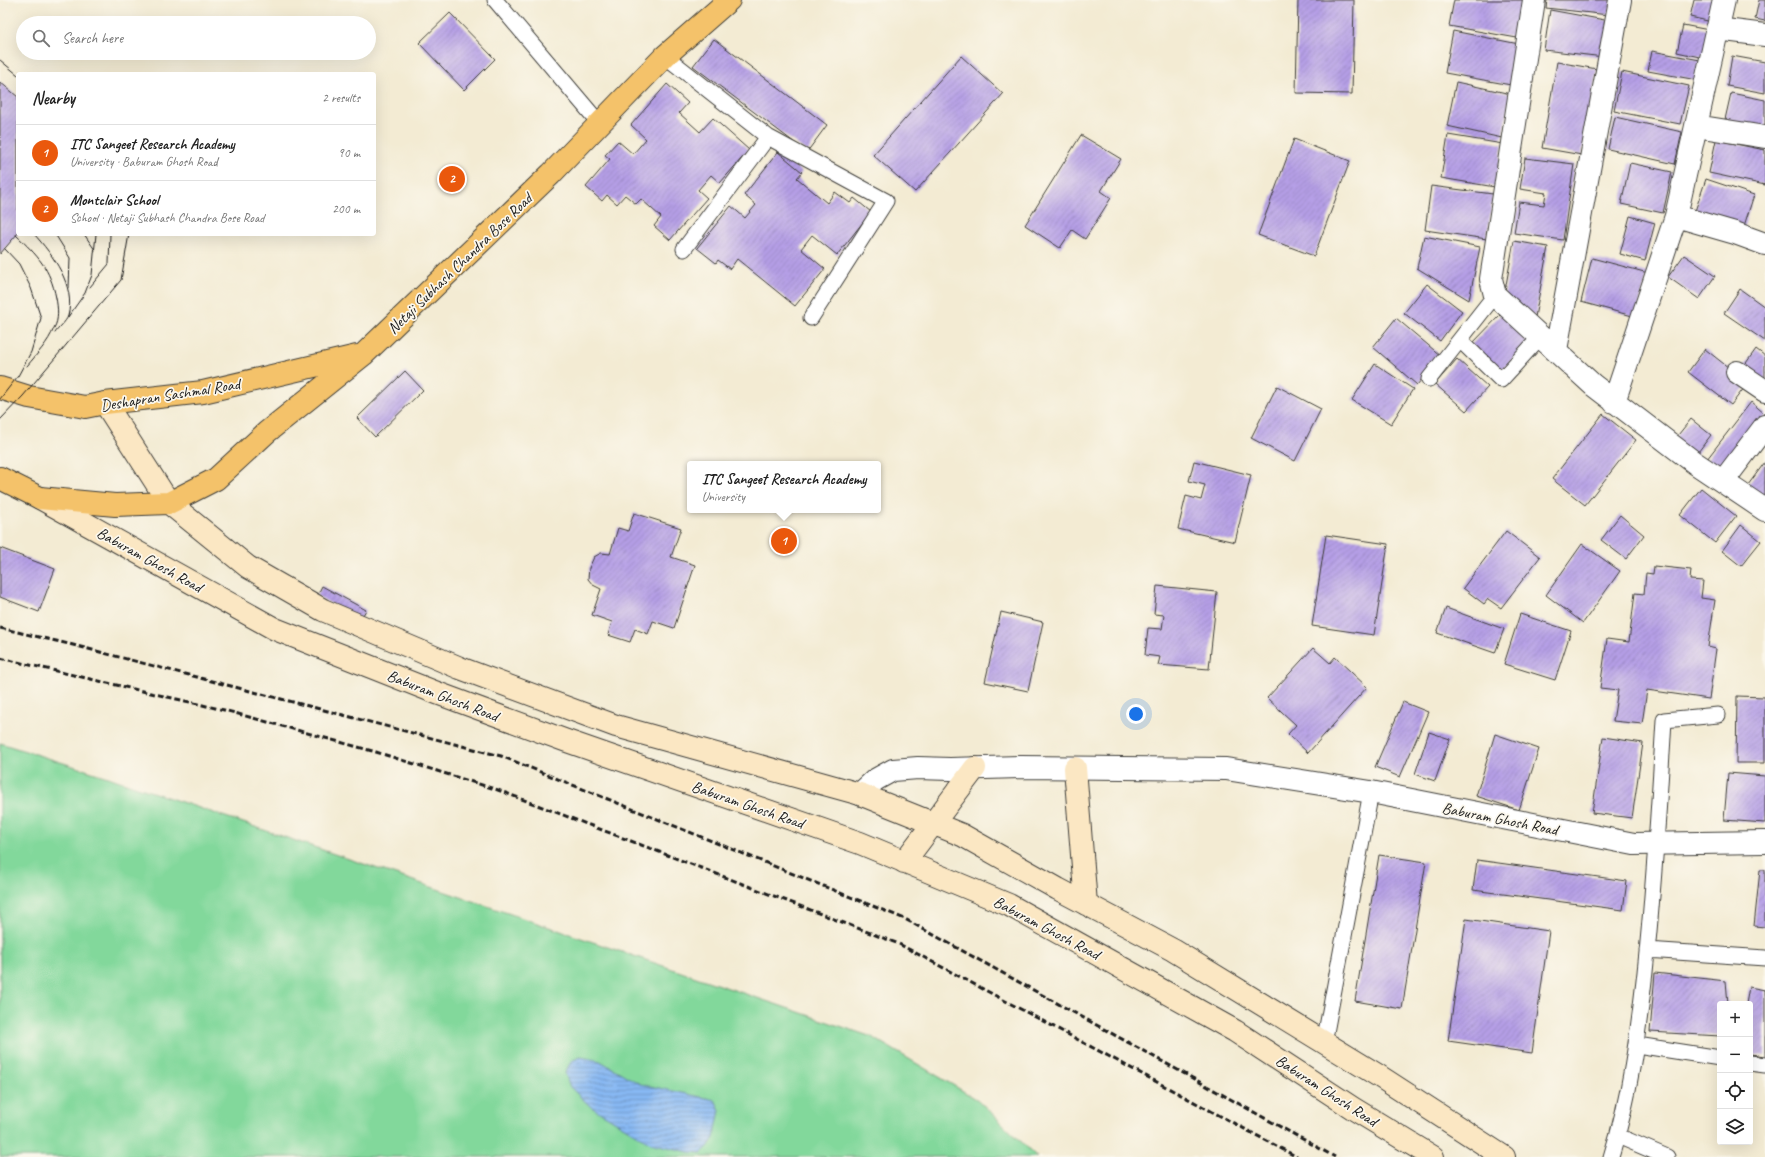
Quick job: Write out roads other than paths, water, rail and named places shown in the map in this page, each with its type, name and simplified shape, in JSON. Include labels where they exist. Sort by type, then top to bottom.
[{"type":"main road","name":"Netaji Subhash Chandra Bose Road","points":[[169,503],[216,479],[267,432],[363,355],[551,174],[665,56],[728,0]]},
{"type":"main road","name":"Deshapran Sashmal Road","points":[[0,388],[28,398],[85,407],[105,403],[203,392],[363,355]]},
{"type":"main road","name":"Baburam Ghosh Road","points":[[105,403],[169,503],[248,567],[323,610],[460,668],[616,726],[860,794],[962,835],[1086,904],[1173,950],[1378,1076],[1504,1157]]},
{"type":"main road","points":[[0,478],[40,498],[115,505],[169,503]]},
{"type":"main road","name":"Baburam Ghosh Road","points":[[40,498],[275,629],[437,693],[674,780],[810,825],[1009,905],[1132,972],[1235,1031],[1354,1109],[1432,1157]]},
{"type":"main road","points":[[674,780],[686,746]]},
{"type":"main road","points":[[904,862],[975,768]]},
{"type":"main road","points":[[1075,768],[1086,904]]},
{"type":"street","points":[[1534,0],[1491,279],[1495,295],[1593,385],[1614,402],[1695,463],[1724,480],[1765,510]]},
{"type":"street","points":[[1548,343],[1620,0]]},
{"type":"street","points":[[1614,402],[1676,216],[1724,0]]},
{"type":"street","points":[[1717,29],[1765,35]]},
{"type":"street","points":[[1696,126],[1765,137]]},
{"type":"street","points":[[1676,216],[1735,233],[1765,244]]},
{"type":"street","points":[[1737,372],[1765,391]]},
{"type":"street","points":[[1724,480],[1765,426]]},
{"type":"street","name":"Baburam Ghosh Road","points":[[860,794],[875,780],[893,770],[918,768],[1226,769],[1371,792],[1634,844],[1765,842]]},
{"type":"lane","points":[[495,0],[600,124]]},
{"type":"lane","points":[[665,56],[768,137],[886,201],[811,318]]},
{"type":"lane","points":[[684,249],[768,137]]},
{"type":"lane","points":[[1429,379],[1495,295]]},
{"type":"lane","points":[[1460,340],[1501,380],[1548,343]]},
{"type":"lane","points":[[1611,1157],[1618,1136],[1637,1045],[1657,844],[1664,720],[1718,715]]},
{"type":"lane","points":[[1324,1043],[1371,792]]},
{"type":"lane","points":[[1647,950],[1765,958]]},
{"type":"lane","points":[[1637,1045],[1717,1058]]},
{"type":"lane","points":[[1753,1063],[1765,1065]]},
{"type":"lane","points":[[1618,1136],[1667,1157]]},
{"type":"water","points":[[581,1057],[600,1061],[640,1084],[715,1100],[720,1110],[714,1138],[708,1147],[701,1153],[689,1152],[651,1143],[591,1107],[570,1087],[565,1073],[571,1061]]},
{"type":"tram line","points":[[0,60],[16,73]]},
{"type":"tram line","points":[[17,236],[31,249],[47,270],[56,298],[58,314],[56,325],[49,339],[27,366]]},
{"type":"tram line","points":[[36,236],[55,261],[66,282],[69,293],[70,305],[68,316],[55,333]]},
{"type":"tram line","points":[[56,236],[70,258],[69,288]]},
{"type":"tram line","points":[[85,236],[95,250]]},
{"type":"tram line","points":[[68,317],[85,293],[92,275],[96,236]]},
{"type":"tram line","points":[[90,287],[109,264],[110,236]]},
{"type":"tram line","points":[[0,420],[23,396],[121,280],[129,236]]},
{"type":"tram line","points":[[0,399],[18,376],[31,352],[41,318],[31,288],[19,264],[5,249]]},
{"type":"railway","points":[[0,628],[69,644],[501,756],[905,919],[1335,1157]]},
{"type":"railway","points":[[0,658],[224,710],[376,752],[498,790],[899,944],[1297,1157]]},
{"type":"place","name":"Montclair School","points":[[452,179]]},
{"type":"place","name":"ITC Sangeet Research Academy","points":[[784,541]]}]
